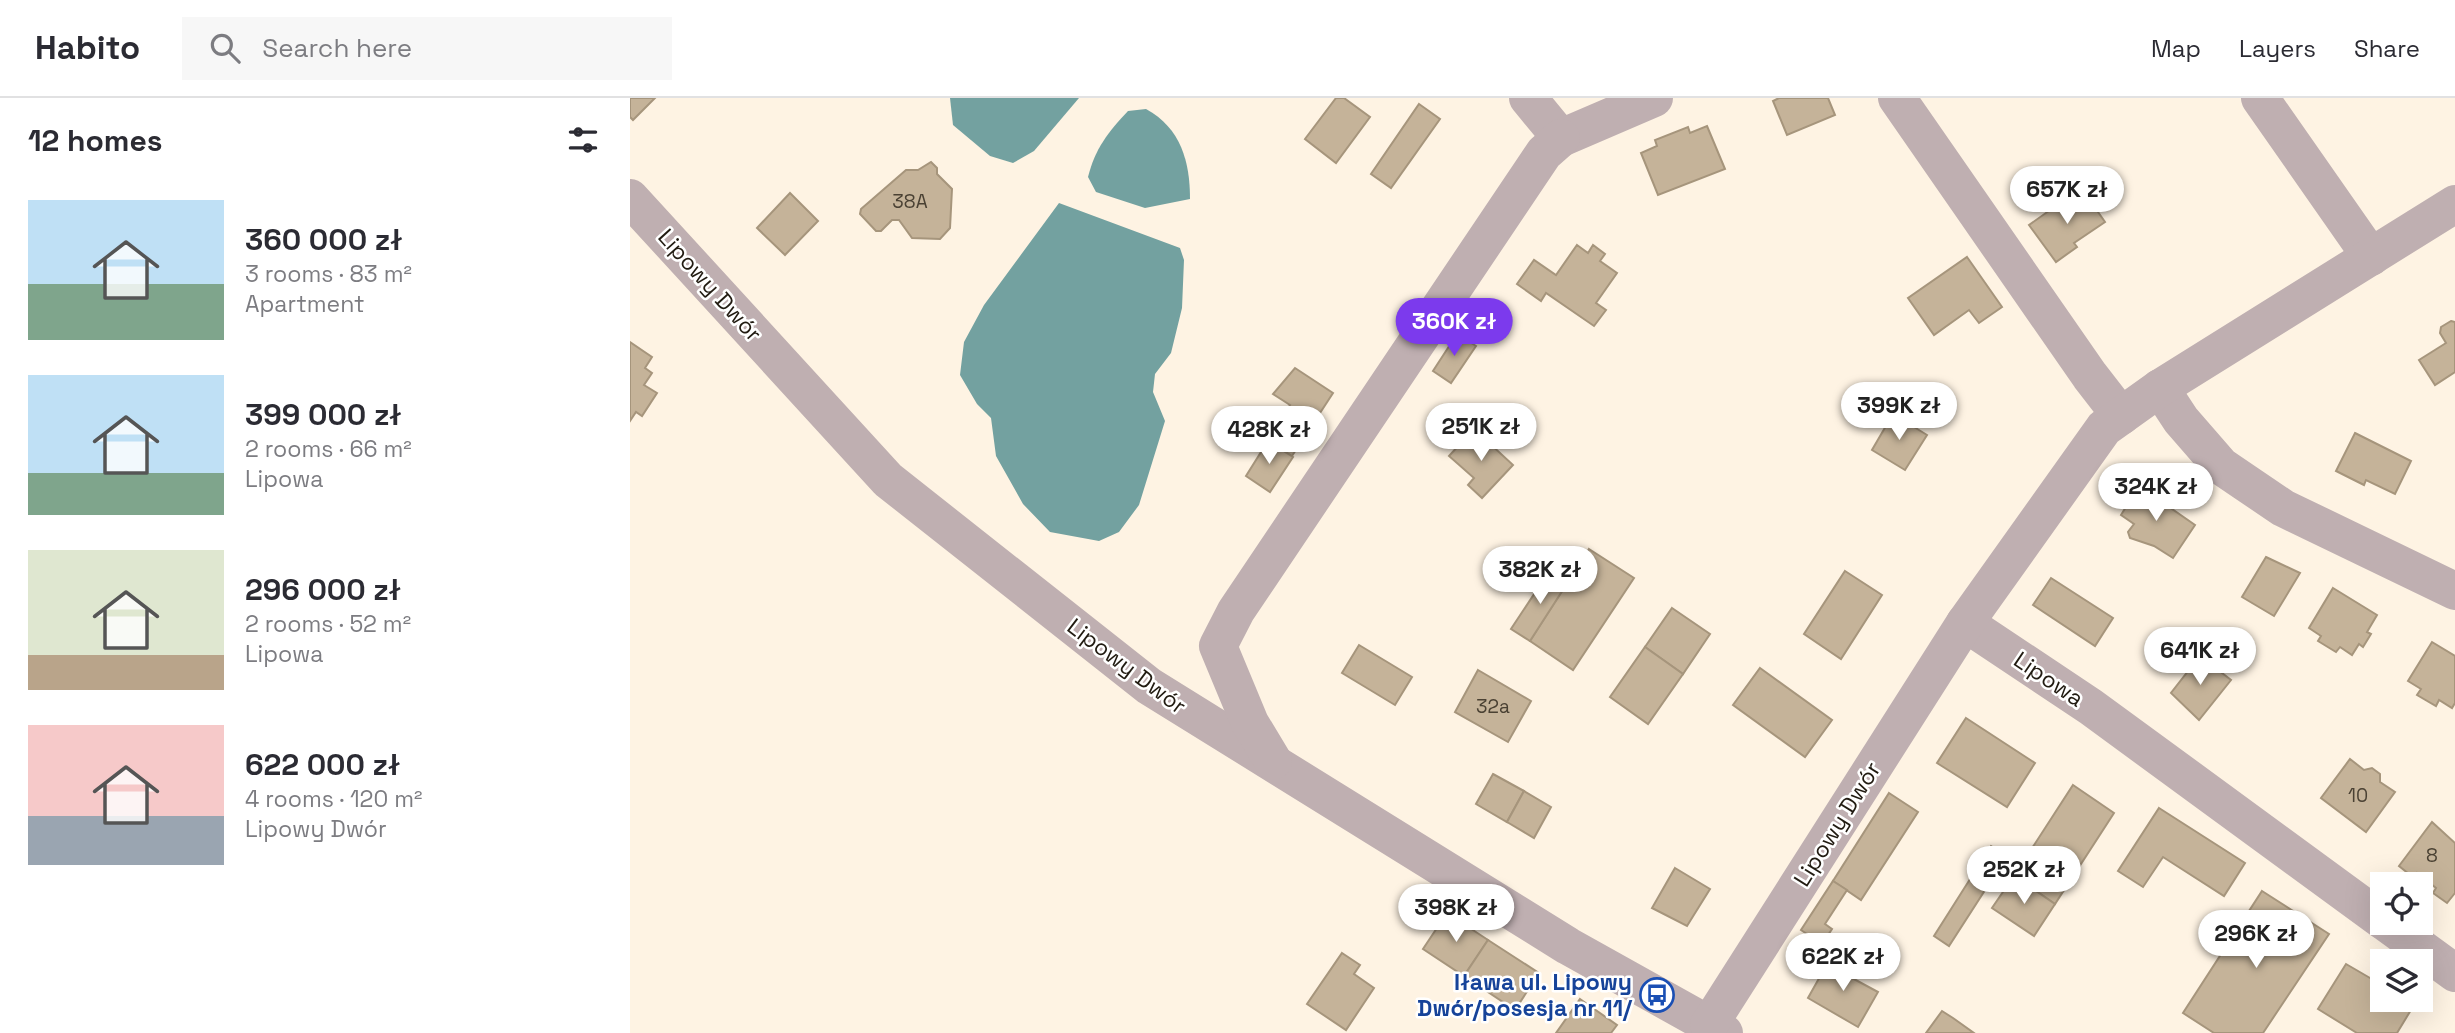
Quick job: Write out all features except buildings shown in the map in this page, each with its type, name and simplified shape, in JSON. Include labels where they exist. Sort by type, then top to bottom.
[{"type":"street","points":[[1528,98],[1561,138]]},
{"type":"street","points":[[1278,769],[1250,723],[1218,646],[1236,611],[1544,153],[1561,138],[1654,98]]},
{"type":"street","points":[[1897,98],[2090,376],[2121,416]]},
{"type":"street","points":[[2260,98],[2371,257]]},
{"type":"street","points":[[1965,623],[2104,428],[2160,388],[2455,204]]},
{"type":"street","name":"Lipowy Dwór","points":[[633,210],[888,480],[1149,686],[1278,769],[1568,946],[1717,1029],[1965,623]]},
{"type":"street","points":[[2160,388],[2181,421],[2221,466],[2283,508],[2455,591]]},
{"type":"street","name":"Lipowa","points":[[1965,623],[2091,707],[2370,911]]},
{"type":"street","name":"Lipowa","points":[[2403,935],[2455,973]]},
{"type":"water","points":[[950,98],[1079,98],[1034,151],[1013,163],[990,156],[953,125]]},
{"type":"water","points":[[1146,109],[1168,126],[1181,147],[1188,172],[1190,199],[1145,208],[1096,192],[1088,177],[1098,149],[1114,126],[1128,111]]},
{"type":"water","points":[[1059,203],[1180,248],[1184,260],[1182,308],[1171,353],[1155,374],[1153,392],[1165,421],[1139,505],[1119,532],[1099,541],[1050,532],[1023,504],[996,456],[991,418],[977,404],[960,375],[964,342],[984,305]]},
{"type":"place","name":"Iława ul. Lipowy Dwór/posesja nr 11/","points":[[1657,995]]}]
